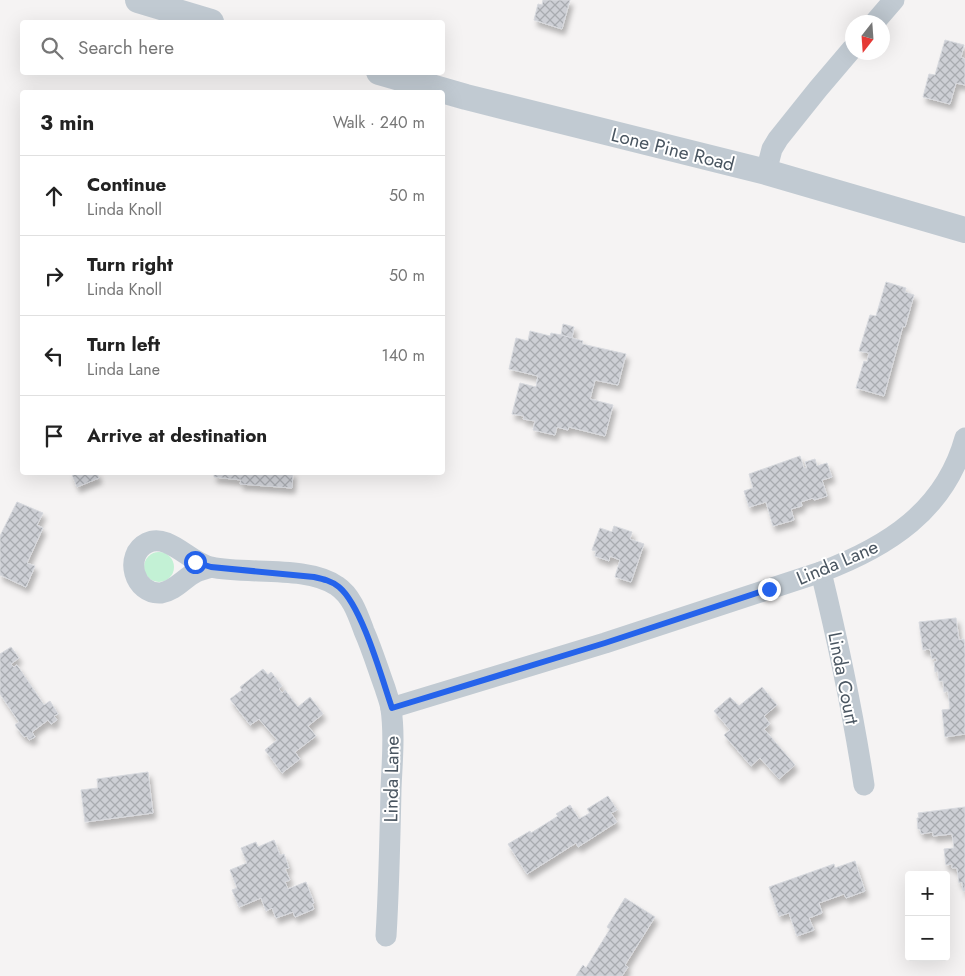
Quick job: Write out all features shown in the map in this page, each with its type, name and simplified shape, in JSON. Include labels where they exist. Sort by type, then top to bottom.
[{"type":"street","points":[[138,0],[204,20]]},
{"type":"street","points":[[881,15],[894,0]]},
{"type":"street","points":[[766,172],[772,149],[778,139],[845,57]]},
{"type":"street","name":"Lone Pine Road","points":[[391,75],[443,90]]},
{"type":"street","name":"Lone Pine Road","points":[[445,90],[766,172],[965,230]]},
{"type":"street","name":"Linda Lane","points":[[386,936],[392,708],[605,643],[853,560],[903,530],[924,511],[940,491],[952,471],[962,450],[965,438]]},
{"type":"street","points":[[211,567],[307,576],[330,581],[339,587],[356,610],[392,708]]},
{"type":"street","name":"Linda Court","points":[[821,572],[856,732],[864,785]]},
{"type":"green space","points":[[159,552],[170,556],[174,567],[170,578],[159,582],[148,578],[144,567],[148,556]]},
{"type":"building","points":[[543,0],[570,0],[562,29],[534,20],[538,4],[542,5]]},
{"type":"building","points":[[945,40],[964,45],[961,57],[965,59],[965,85],[956,83],[950,104],[923,97],[929,74],[935,75]]},
{"type":"building","points":[[886,282],[906,288],[905,292],[914,295],[905,327],[903,326],[884,396],[856,388],[864,361],[867,362],[869,353],[859,351],[870,315],[876,316]]},
{"type":"building","points":[[563,324],[574,327],[572,338],[561,335]]},
{"type":"building","points":[[530,331],[550,336],[551,333],[561,335],[583,341],[582,344],[626,354],[618,385],[595,380],[590,399],[613,405],[605,436],[569,427],[568,430],[557,427],[555,435],[533,430],[535,421],[523,419],[524,416],[512,414],[520,383],[536,387],[538,376],[509,369],[516,338],[528,341]]},
{"type":"building","points":[[800,456],[804,468],[807,468],[805,462],[815,459],[817,466],[827,463],[832,477],[822,480],[827,496],[801,502],[802,506],[791,509],[794,520],[773,526],[766,502],[749,507],[744,491],[753,488],[749,474]]},
{"type":"building","points":[[72,475],[98,475],[99,478],[77,487]]},
{"type":"building","points":[[214,475],[293,475],[292,488],[240,484],[241,480],[214,477]]},
{"type":"building","points":[[17,502],[43,513],[37,525],[43,528],[27,563],[35,566],[26,587],[0,575],[0,536]]},
{"type":"building","points":[[614,526],[632,532],[630,539],[644,544],[631,582],[615,577],[620,560],[610,556],[609,561],[595,556],[596,551],[592,550],[600,528],[612,532]]},
{"type":"building","points":[[956,618],[959,640],[964,639],[965,651],[965,734],[945,737],[942,710],[950,709],[948,691],[944,692],[943,681],[939,681],[938,671],[935,672],[934,662],[937,661],[936,658],[932,659],[930,649],[923,650],[919,622]]},
{"type":"building","points":[[11,647],[19,658],[11,664],[14,667],[17,665],[44,705],[50,701],[58,714],[54,716],[57,720],[51,724],[48,720],[32,732],[35,737],[29,740],[27,736],[24,737],[15,725],[19,722],[0,694],[0,654]]},
{"type":"building","points":[[263,669],[268,675],[271,672],[282,686],[279,689],[282,693],[285,690],[298,707],[310,697],[323,714],[308,726],[316,736],[295,752],[300,759],[282,773],[265,750],[277,740],[259,719],[250,725],[230,699],[242,690],[240,687]]},
{"type":"building","points":[[762,687],[777,705],[764,716],[770,724],[764,729],[795,765],[779,779],[760,758],[751,766],[724,735],[730,730],[714,711],[730,697],[739,706]]},
{"type":"building","points":[[148,772],[153,813],[85,822],[81,790],[98,788],[97,779]]},
{"type":"building","points":[[608,796],[617,810],[611,813],[617,822],[578,847],[576,843],[527,874],[508,844],[530,831],[531,833],[558,816],[556,814],[570,805],[579,819],[590,813],[587,809]]},
{"type":"building","points":[[965,807],[965,891],[963,891],[962,882],[959,883],[957,868],[952,868],[952,864],[946,865],[944,849],[954,848],[952,834],[933,836],[933,832],[921,834],[920,829],[918,829],[917,818],[919,818],[918,813]]},
{"type":"building","points":[[274,840],[280,855],[284,854],[289,868],[285,869],[290,880],[285,882],[288,889],[306,882],[314,903],[312,904],[314,909],[295,917],[293,912],[276,918],[272,908],[266,911],[261,898],[239,907],[232,890],[237,888],[230,870],[247,863],[241,848],[256,842],[258,847]]},
{"type":"building","points":[[855,861],[865,891],[846,898],[844,894],[819,903],[822,913],[809,918],[814,930],[797,936],[789,913],[779,916],[769,887],[834,864],[835,868]]},
{"type":"building","points":[[625,898],[655,917],[625,965],[628,967],[622,976],[576,976],[583,965],[586,968],[610,929],[607,927]]},
{"type":"route","points":[[195,562],[211,567],[314,577],[330,581],[339,587],[356,610],[392,708],[605,643],[769,589]]}]
